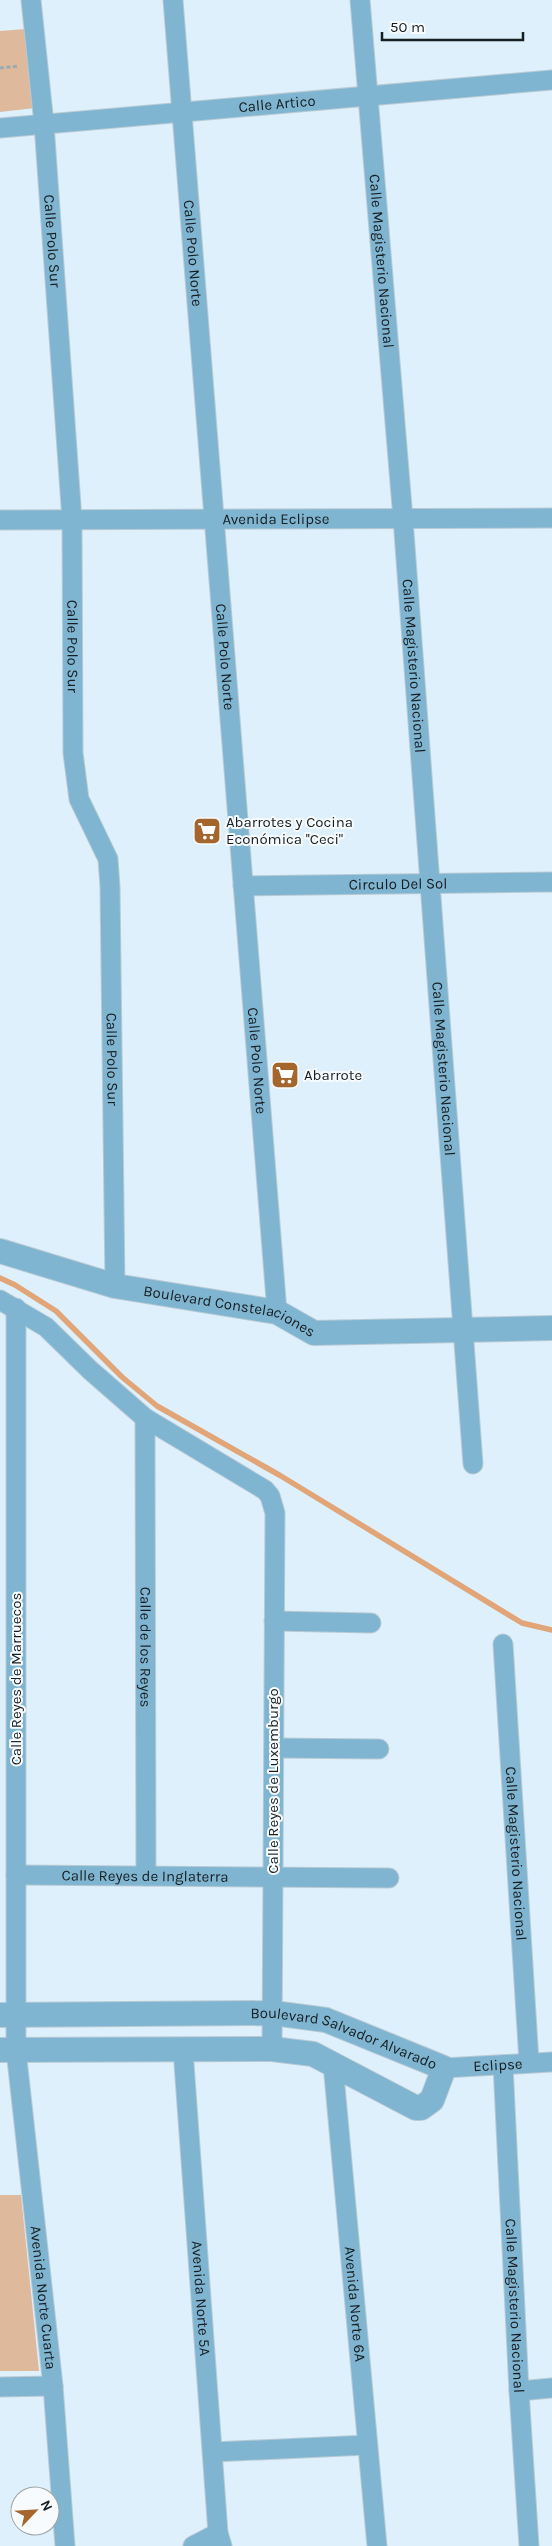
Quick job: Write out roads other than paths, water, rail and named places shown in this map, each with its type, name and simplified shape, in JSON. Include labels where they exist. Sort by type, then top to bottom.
[{"type":"street","name":"Calle Polo Sur","points":[[31,0],[44,124],[72,520],[73,753],[75,779],[79,799],[108,859],[110,887],[115,1286]]},
{"type":"street","name":"Calle Polo Norte","points":[[173,0],[277,1312]]},
{"type":"street","name":"Calle Magisterio Nacional","points":[[360,0],[403,519],[473,1464]]},
{"type":"street","name":"Calle Artico","points":[[0,128],[552,80]]},
{"type":"street","name":"Avenida Eclipse","points":[[0,520],[552,518]]},
{"type":"street","name":"Circulo Del Sol","points":[[243,886],[552,882]]},
{"type":"street","name":"Boulevard Constelaciones","points":[[0,1251],[115,1286],[277,1312],[314,1333],[552,1328]]},
{"type":"street","points":[[8,1315],[46,1327],[90,1370],[145,1418]]},
{"type":"street","name":"Calle Reyes de Marruecos","points":[[8,1315],[8,1723],[16,1875],[8,2015],[8,2050]]},
{"type":"street","name":"Calle Reyes de Luxemburgo","points":[[145,1418],[264,1490],[270,1496],[275,1513],[272,2050]]},
{"type":"street","name":"Calle de los Reyes","points":[[145,1418],[146,1876]]},
{"type":"street","points":[[274,1620],[371,1623]]},
{"type":"street","name":"Calle Magisterio Nacional","points":[[503,1644],[529,2062]]},
{"type":"street","points":[[274,1748],[379,1749]]},
{"type":"street","name":"Calle Reyes de Inglaterra","points":[[16,1875],[389,1878]]},
{"type":"street","name":"Boulevard Salvador Alvarado","points":[[8,2015],[273,2013],[326,2020],[444,2068],[432,2100],[421,2108],[416,2108],[313,2054],[272,2050],[8,2050]]},
{"type":"street","name":"Avenida Norte Cuarta","points":[[8,2050],[53,2386],[65,2546]]},
{"type":"street","name":"Avenida Norte 5A","points":[[183,2050],[220,2539]]},
{"type":"street","name":"Eclipse","points":[[444,2068],[552,2062]]},
{"type":"street","name":"Avenida Norte 6A","points":[[333,2064],[377,2546]]},
{"type":"street","name":"Calle Magisterio Nacional","points":[[502,2065],[518,2391],[529,2546]]},
{"type":"street","points":[[0,2387],[53,2386]]},
{"type":"street","points":[[518,2391],[552,2388]]},
{"type":"street","points":[[213,2452],[367,2445]]},
{"type":"street","points":[[193,2546],[220,2539]]},
{"type":"waterway","points":[[0,1278],[15,1285],[56,1311],[122,1377],[157,1406],[281,1476],[522,1623],[552,1630]]},
{"type":"place","name":"Abarrotes y Cocina Económica ''Ceci''","points":[[207,831]]},
{"type":"place","name":"Abarrote","points":[[285,1075]]}]
